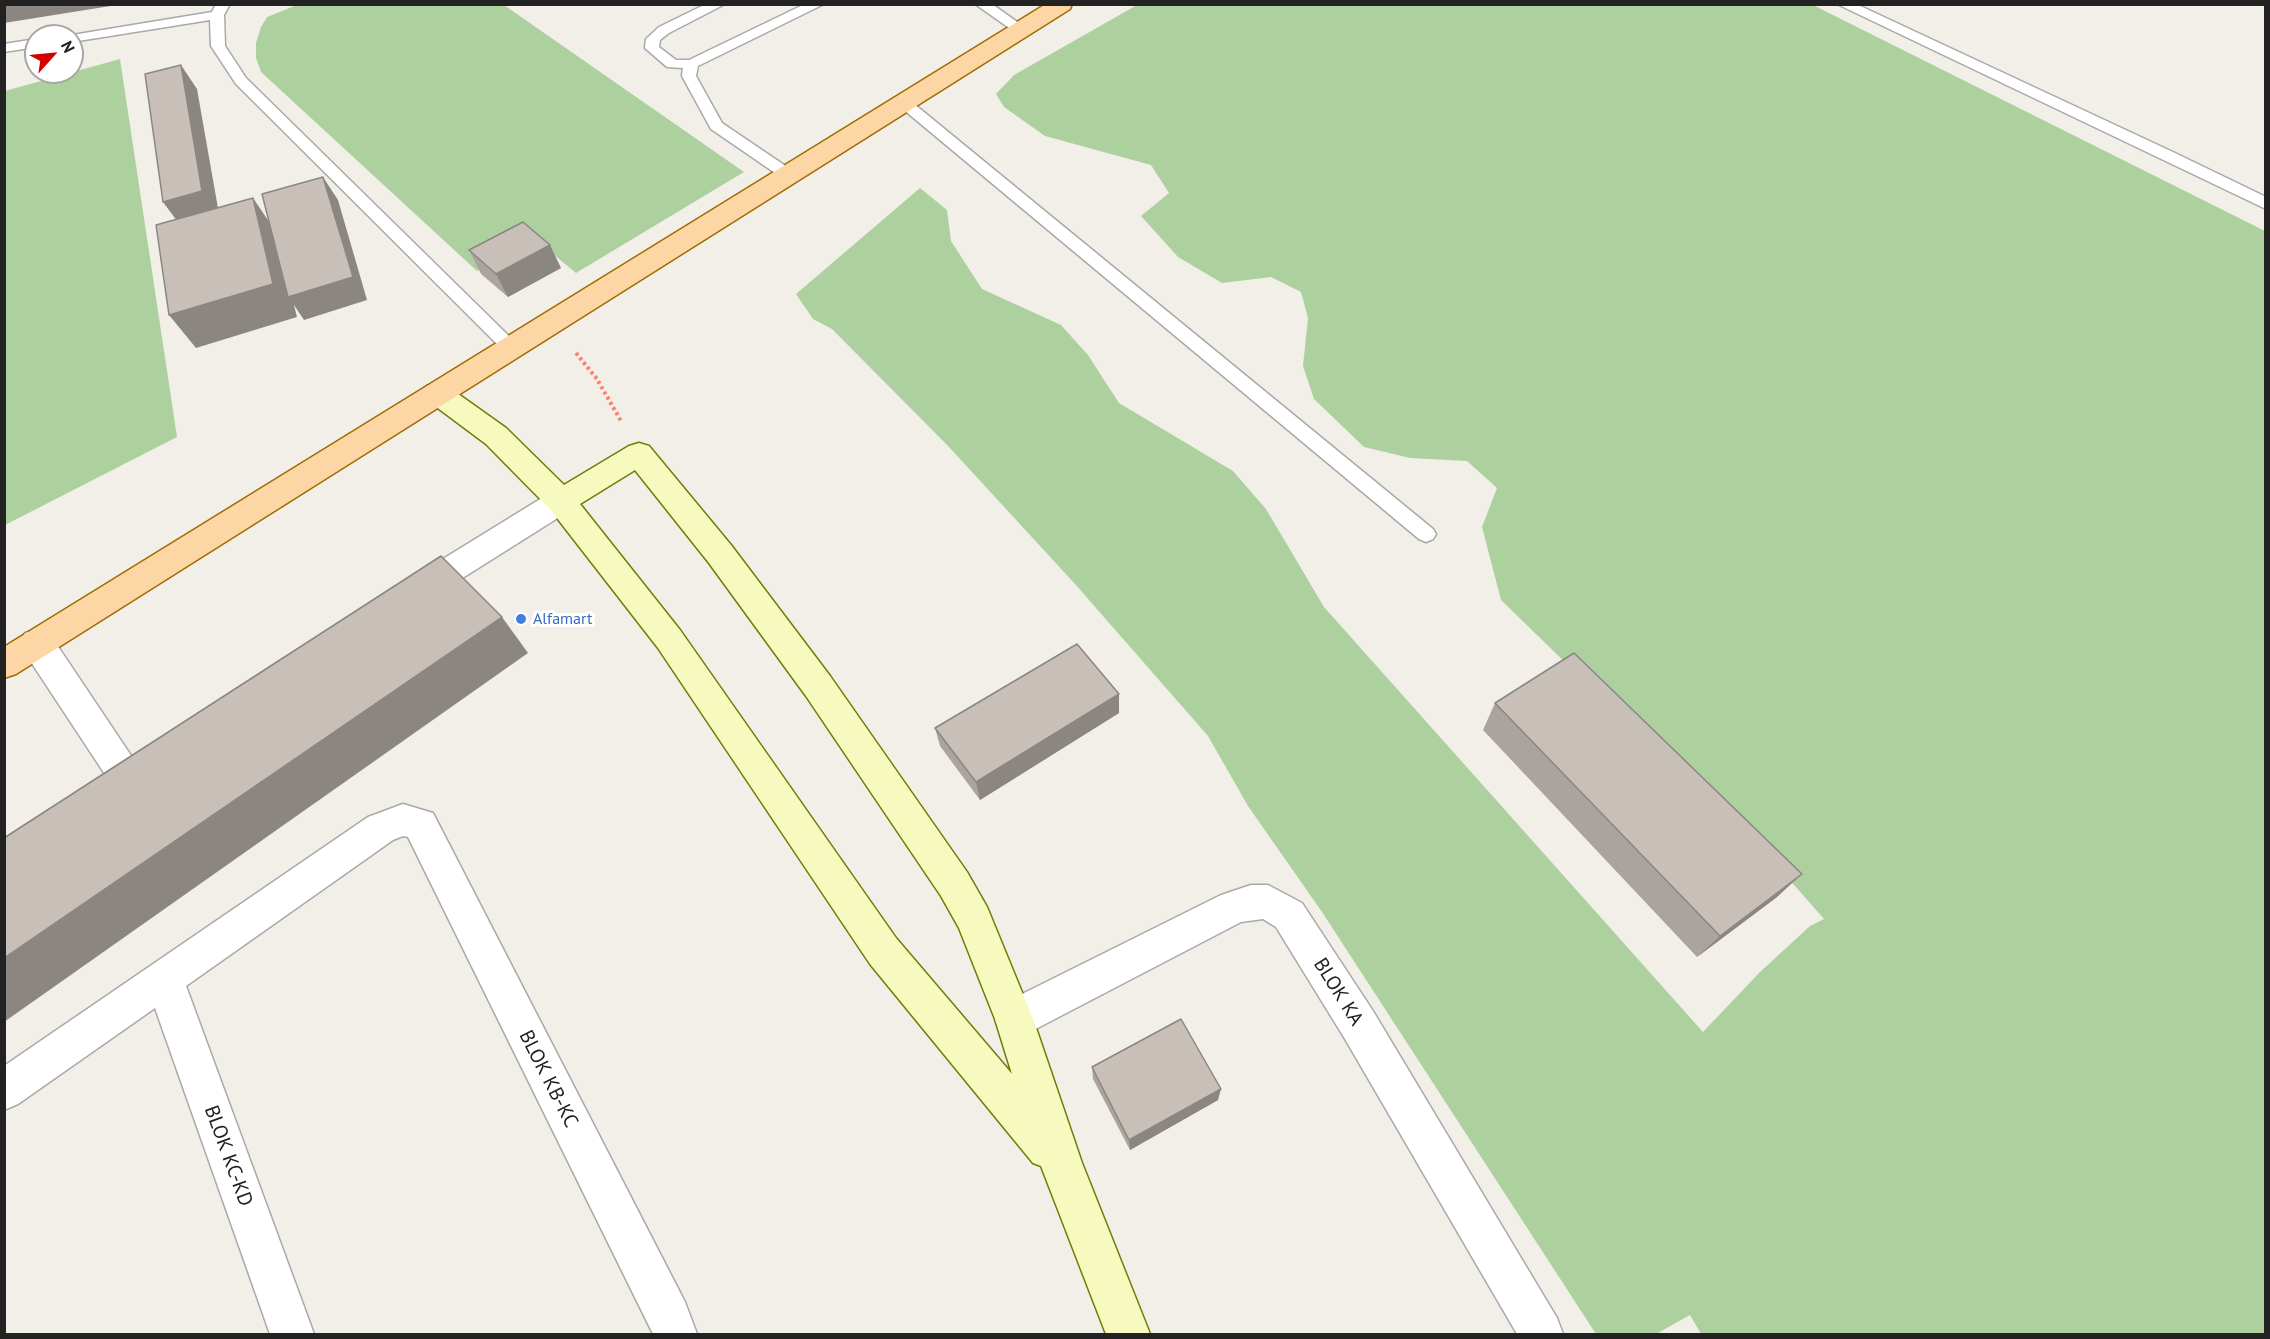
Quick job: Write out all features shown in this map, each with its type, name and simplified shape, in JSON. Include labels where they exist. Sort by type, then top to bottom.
[{"type":"main road","points":[[4,664],[1062,4]]},
{"type":"street","points":[[437,393],[496,436],[561,501],[669,639],[884,951],[1061,1163]]},
{"type":"street","points":[[388,609],[639,454],[720,554],[811,677],[954,884],[974,919],[1014,1019],[1061,1163],[1128,1335]]},
{"type":"street","points":[[37,643],[134,767],[94,793]]},
{"type":"street","name":"BLOK KB-KC","points":[[165,978],[381,828],[403,820],[420,824],[669,1318],[675,1335]]},
{"type":"street","name":"BLOK KA","points":[[1014,1019],[1234,907],[1251,902],[1269,902],[1289,915],[1353,1015],[1541,1335]]},
{"type":"street","points":[[4,1090],[165,978]]},
{"type":"street","name":"BLOK KC-KD","points":[[165,978],[292,1335]]},
{"type":"lane","points":[[718,4],[664,30],[651,44],[651,48],[672,64],[691,63],[817,4]]},
{"type":"lane","points":[[982,4],[1020,29]]},
{"type":"lane","points":[[1844,4],[2170,156],[2265,204]]},
{"type":"lane","points":[[84,36],[220,10],[218,46],[247,88],[510,347]]},
{"type":"lane","points":[[4,48],[24,45]]},
{"type":"lane","points":[[691,63],[689,76],[716,126],[787,174]]},
{"type":"lane","points":[[903,102],[1426,534]]},
{"type":"path","points":[[551,322],[597,379],[639,454]]},
{"type":"green space","points":[[297,5],[504,5],[744,172],[576,273],[536,240],[477,271],[261,72],[256,58],[256,43],[261,27],[267,17]]},
{"type":"green space","points":[[1137,5],[1813,5],[2265,231],[2265,1334],[1701,1334],[1690,1315],[1656,1334],[1596,1334],[1322,912],[1248,806],[1208,736],[1075,584],[949,447],[832,329],[813,319],[796,294],[920,188],[947,210],[951,241],[982,289],[1061,325],[1088,355],[1119,403],[1233,471],[1266,509],[1324,607],[1703,1032],[1760,972],[1810,926],[1824,919],[1795,886],[1501,600],[1482,527],[1497,488],[1467,461],[1410,458],[1364,447],[1314,399],[1303,366],[1308,318],[1301,292],[1271,277],[1222,283],[1178,257],[1141,216],[1169,193],[1151,165],[1045,136],[1004,107],[996,94],[1014,75]]},
{"type":"green space","points":[[120,59],[177,437],[5,525],[5,91],[30,84],[84,84],[84,69]]},
{"type":"building","points":[[181,65],[202,191],[163,202],[145,74]]},
{"type":"building","points":[[323,177],[353,277],[288,297],[262,194]]},
{"type":"building","points":[[253,198],[273,284],[169,315],[156,225]]},
{"type":"building","points":[[523,222],[550,245],[496,274],[469,250]]},
{"type":"building","points":[[441,556],[502,617],[4,958],[4,838]]},
{"type":"building","points":[[1077,644],[1119,694],[976,782],[935,728]]},
{"type":"building","points":[[1574,653],[1802,874],[1720,936],[1495,703]]},
{"type":"building","points":[[1181,1019],[1221,1089],[1129,1140],[1092,1067]]},
{"type":"place","name":"Alfamart","points":[[521,619]]}]
